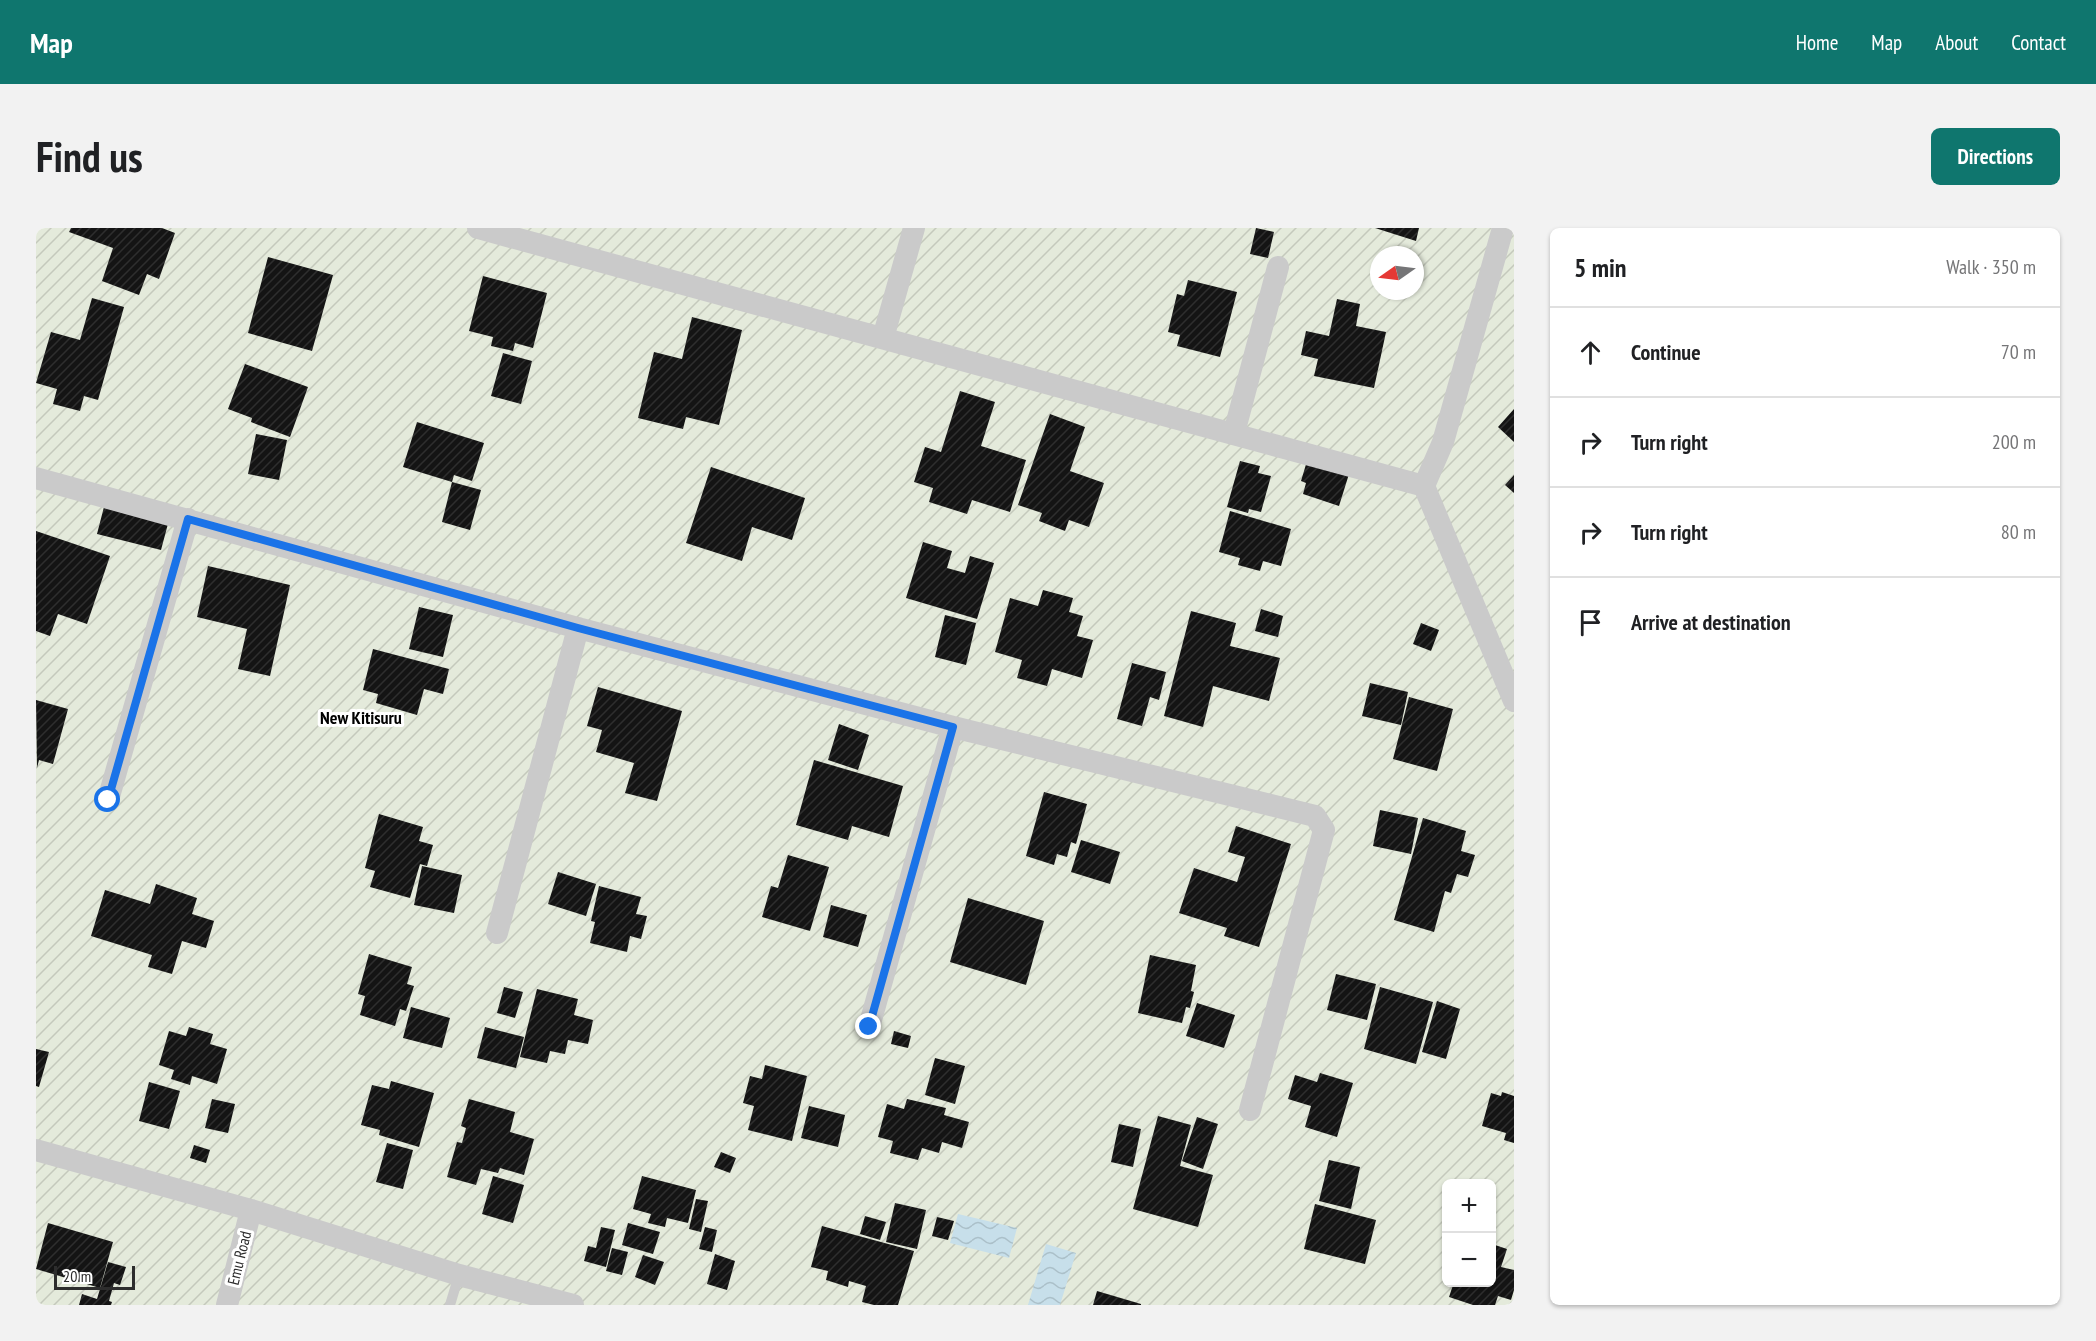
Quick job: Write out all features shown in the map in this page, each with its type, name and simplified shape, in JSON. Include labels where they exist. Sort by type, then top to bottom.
[{"type":"street","points":[[883,338],[914,228]]},
{"type":"street","points":[[1503,228],[1443,442],[1424,486],[1514,701]]},
{"type":"street","points":[[484,229],[1424,486]]},
{"type":"street","points":[[1234,433],[1278,267]]},
{"type":"street","points":[[36,478],[578,628],[953,727],[1315,816],[1324,830],[1250,1110]]},
{"type":"street","points":[[108,800],[188,519]]},
{"type":"street","points":[[497,933],[578,628]]},
{"type":"street","points":[[869,1027],[953,727]]},
{"type":"street","points":[[36,1151],[251,1210],[459,1275],[573,1305]]},
{"type":"street","name":"Emu Road","points":[[227,1305],[251,1210]]},
{"type":"lane","points":[[450,1305],[459,1275]]},
{"type":"green space","points":[[36,228],[1514,228],[1514,1305],[36,1305]]},
{"type":"water","points":[[958,1214],[1017,1228],[1009,1258],[950,1243]]},
{"type":"water","points":[[1046,1244],[1076,1253],[1060,1305],[1028,1305]]},
{"type":"building","points":[[71,228],[162,228],[175,233],[159,279],[147,274],[139,295],[102,281],[113,248],[69,232]]},
{"type":"building","points":[[1256,228],[1274,232],[1268,258],[1250,254]]},
{"type":"building","points":[[1375,228],[1419,228],[1416,241]]},
{"type":"building","points":[[268,257],[333,275],[312,351],[248,333]]},
{"type":"building","points":[[483,276],[547,293],[533,348],[515,343],[513,351],[491,346],[493,337],[469,331]]},
{"type":"building","points":[[1188,280],[1237,292],[1220,357],[1177,346],[1180,335],[1168,332],[1177,294],[1184,296]]},
{"type":"building","points":[[92,298],[124,307],[98,400],[84,396],[80,411],[53,404],[57,389],[36,383],[51,332],[80,340]]},
{"type":"building","points":[[1337,299],[1360,304],[1356,326],[1386,332],[1374,388],[1314,376],[1318,359],[1301,355],[1306,331],[1329,336]]},
{"type":"building","points":[[692,317],[742,330],[719,425],[686,417],[683,429],[638,418],[654,352],[682,359]]},
{"type":"building","points":[[503,353],[532,361],[521,404],[491,396]]},
{"type":"building","points":[[245,364],[308,387],[290,437],[251,422],[252,418],[228,409]]},
{"type":"building","points":[[960,391],[995,402],[981,446],[1026,460],[1010,512],[972,500],[967,514],[929,502],[933,488],[914,482],[925,447],[941,452]]},
{"type":"building","points":[[1514,409],[1514,442],[1498,427]]},
{"type":"building","points":[[1050,414],[1085,427],[1070,471],[1104,483],[1089,527],[1069,520],[1065,531],[1039,521],[1042,513],[1018,505]]},
{"type":"building","points":[[417,422],[484,443],[472,481],[454,475],[452,482],[403,467]]},
{"type":"building","points":[[256,434],[287,440],[279,480],[248,474]]},
{"type":"building","points":[[1240,461],[1260,466],[1258,473],[1271,476],[1261,512],[1249,509],[1248,513],[1227,507]]},
{"type":"building","points":[[1307,461],[1349,474],[1339,506],[1303,494],[1306,483],[1301,481]]},
{"type":"building","points":[[711,467],[805,498],[792,540],[752,527],[742,561],[686,543]]},
{"type":"building","points":[[1514,475],[1514,493],[1505,485]]},
{"type":"building","points":[[452,482],[481,490],[470,530],[442,522]]},
{"type":"building","points":[[105,503],[169,520],[161,550],[97,534]]},
{"type":"building","points":[[1230,511],[1291,529],[1281,566],[1263,561],[1260,571],[1238,565],[1240,558],[1219,552]]},
{"type":"building","points":[[36,531],[110,556],[87,624],[58,614],[50,636],[36,631]]},
{"type":"building","points":[[923,542],[952,551],[947,568],[965,573],[970,556],[994,563],[977,619],[906,598]]},
{"type":"building","points":[[208,566],[290,585],[270,676],[238,669],[247,629],[197,617]]},
{"type":"building","points":[[1043,590],[1073,598],[1069,612],[1083,616],[1077,636],[1093,640],[1082,678],[1052,669],[1047,686],[1017,678],[1022,660],[995,652],[1010,598],[1038,606]]},
{"type":"building","points":[[419,607],[453,615],[443,657],[409,649]]},
{"type":"building","points":[[1261,609],[1283,616],[1278,637],[1255,631]]},
{"type":"building","points":[[1191,611],[1236,623],[1230,646],[1280,658],[1269,701],[1213,686],[1203,727],[1164,716]]},
{"type":"building","points":[[945,615],[976,623],[966,665],[935,657]]},
{"type":"building","points":[[1421,623],[1439,630],[1431,651],[1413,644]]},
{"type":"building","points":[[373,649],[449,669],[443,694],[424,689],[417,715],[376,703],[378,694],[363,690]]},
{"type":"building","points":[[1132,663],[1166,672],[1159,700],[1150,697],[1142,726],[1117,719]]},
{"type":"building","points":[[1370,683],[1408,692],[1401,725],[1362,716]]},
{"type":"building","points":[[598,687],[682,711],[657,801],[625,793],[634,763],[596,752],[602,730],[587,726]]},
{"type":"building","points":[[1409,697],[1453,709],[1437,771],[1393,759]]},
{"type":"building","points":[[36,700],[68,709],[53,764],[39,760],[37,768]]},
{"type":"building","points":[[839,724],[869,735],[858,770],[828,760]]},
{"type":"building","points":[[814,760],[903,786],[889,837],[852,826],[848,840],[796,825]]},
{"type":"building","points":[[1044,792],[1087,804],[1076,844],[1071,842],[1067,857],[1057,854],[1054,865],[1026,856]]},
{"type":"building","points":[[1380,810],[1418,818],[1411,854],[1373,846]]},
{"type":"building","points":[[379,814],[423,827],[419,841],[433,845],[427,866],[420,864],[410,898],[370,887],[375,871],[365,868]]},
{"type":"building","points":[[1423,818],[1466,831],[1461,851],[1475,855],[1468,877],[1457,874],[1451,893],[1445,891],[1434,932],[1394,920]]},
{"type":"building","points":[[1236,826],[1291,844],[1259,947],[1224,936],[1227,928],[1179,913],[1194,868],[1237,882],[1245,857],[1228,852]]},
{"type":"building","points":[[1081,840],[1120,852],[1110,884],[1071,872]]},
{"type":"building","points":[[788,855],[829,867],[810,931],[762,917],[771,886],[778,888]]},
{"type":"building","points":[[422,866],[462,875],[454,913],[414,905]]},
{"type":"building","points":[[558,872],[596,884],[586,916],[548,904]]},
{"type":"building","points":[[156,884],[197,898],[192,914],[214,921],[206,948],[182,941],[172,974],[148,967],[152,955],[91,936],[105,890],[150,904]]},
{"type":"building","points":[[599,886],[641,897],[636,914],[647,916],[641,939],[630,936],[627,952],[590,943],[595,922],[591,921]]},
{"type":"building","points":[[968,898],[1044,921],[1026,985],[950,962]]},
{"type":"building","points":[[831,905],[867,915],[858,947],[823,937]]},
{"type":"building","points":[[369,954],[412,967],[407,984],[414,986],[406,1011],[400,1009],[395,1026],[360,1015],[365,996],[358,994]]},
{"type":"building","points":[[1150,955],[1196,965],[1191,991],[1194,992],[1190,1008],[1186,1007],[1182,1023],[1138,1013]]},
{"type":"building","points":[[1336,974],[1376,984],[1367,1020],[1327,1010]]},
{"type":"building","points":[[504,987],[523,992],[515,1018],[497,1013]]},
{"type":"building","points":[[1380,987],[1433,1002],[1416,1064],[1364,1049]]},
{"type":"building","points":[[537,989],[578,999],[574,1015],[593,1020],[588,1044],[568,1040],[565,1054],[550,1051],[547,1063],[520,1057]]},
{"type":"building","points":[[1437,1001],[1460,1009],[1446,1059],[1422,1052]]},
{"type":"building","points":[[1197,1003],[1235,1015],[1224,1048],[1186,1036]]},
{"type":"building","points":[[411,1007],[450,1018],[442,1048],[403,1038]]},
{"type":"building","points":[[189,1027],[213,1034],[210,1044],[227,1049],[217,1084],[192,1076],[190,1085],[171,1079],[174,1070],[159,1065],[169,1031],[186,1036]]},
{"type":"building","points":[[485,1027],[524,1037],[516,1068],[477,1058]]},
{"type":"building","points":[[894,1031],[911,1036],[908,1048],[891,1044]]},
{"type":"building","points":[[36,1049],[49,1052],[39,1087],[36,1086]]},
{"type":"building","points":[[935,1058],[965,1066],[955,1104],[925,1095]]},
{"type":"building","points":[[765,1065],[807,1076],[792,1141],[748,1130],[754,1106],[743,1103],[750,1076],[762,1079]]},
{"type":"building","points":[[1320,1073],[1353,1083],[1337,1137],[1305,1127],[1311,1106],[1288,1099],[1295,1075],[1317,1082]]},
{"type":"building","points":[[391,1081],[434,1093],[419,1147],[379,1135],[380,1130],[361,1125],[372,1085],[389,1089]]},
{"type":"building","points":[[149,1082],[180,1091],[169,1129],[139,1121]]},
{"type":"building","points":[[1502,1092],[1514,1096],[1514,1143],[1504,1140],[1506,1133],[1482,1126],[1491,1093],[1501,1096]]},
{"type":"building","points":[[212,1099],[235,1104],[228,1133],[205,1128]]},
{"type":"building","points":[[469,1099],[515,1112],[510,1132],[534,1139],[524,1175],[500,1168],[498,1173],[481,1169],[476,1185],[447,1177],[457,1142],[462,1143],[466,1128],[461,1126]]},
{"type":"building","points":[[907,1099],[946,1108],[944,1115],[969,1122],[962,1148],[942,1142],[939,1153],[922,1148],[918,1160],[890,1153],[893,1141],[878,1137],[887,1104],[904,1109]]},
{"type":"building","points":[[809,1106],[845,1115],[838,1147],[801,1138]]},
{"type":"building","points":[[1158,1116],[1191,1125],[1180,1166],[1213,1175],[1198,1227],[1133,1209]]},
{"type":"building","points":[[1197,1117],[1218,1124],[1203,1169],[1182,1161]]},
{"type":"building","points":[[1119,1124],[1141,1129],[1133,1167],[1111,1162]]},
{"type":"building","points":[[387,1143],[413,1150],[403,1189],[376,1182]]},
{"type":"building","points":[[194,1145],[210,1150],[206,1163],[190,1158]]},
{"type":"building","points":[[721,1152],[736,1158],[730,1173],[714,1167]]},
{"type":"building","points":[[1329,1160],[1360,1167],[1351,1209],[1319,1201]]},
{"type":"building","points":[[493,1176],[524,1185],[513,1223],[482,1214]]},
{"type":"building","points":[[642,1176],[696,1190],[688,1223],[667,1218],[665,1227],[648,1223],[651,1214],[633,1209]]},
{"type":"building","points":[[696,1199],[708,1201],[701,1232],[689,1229]]},
{"type":"building","points":[[895,1203],[926,1210],[917,1249],[886,1242]]},
{"type":"building","points":[[1315,1204],[1376,1220],[1365,1264],[1304,1249]]},
{"type":"building","points":[[865,1216],[886,1222],[880,1240],[860,1234]]},
{"type":"building","points":[[937,1217],[954,1221],[948,1240],[932,1236]]},
{"type":"building","points":[[48,1223],[113,1242],[100,1288],[36,1269]]},
{"type":"building","points":[[628,1223],[660,1232],[653,1254],[622,1245]]},
{"type":"building","points":[[822,1226],[914,1251],[898,1305],[874,1305],[862,1302],[866,1286],[849,1281],[848,1287],[826,1280],[828,1271],[811,1267]]},
{"type":"building","points":[[601,1227],[615,1230],[606,1267],[584,1261],[588,1246],[596,1248]]},
{"type":"building","points":[[705,1227],[717,1230],[712,1252],[699,1249]]},
{"type":"building","points":[[1496,1245],[1507,1249],[1501,1267],[1514,1270],[1514,1290],[1511,1300],[1498,1296],[1495,1305],[1473,1305],[1449,1297],[1452,1287],[1496,1287]]},
{"type":"building","points":[[612,1248],[628,1252],[622,1275],[606,1271]]},
{"type":"building","points":[[715,1254],[735,1261],[727,1290],[707,1284]]},
{"type":"building","points":[[643,1255],[664,1262],[655,1285],[635,1277]]},
{"type":"building","points":[[108,1262],[126,1267],[120,1285],[114,1283],[109,1301],[112,1302],[111,1305],[79,1305],[82,1294],[97,1299]]},
{"type":"building","points":[[1097,1291],[1141,1304],[1141,1305],[1093,1305]]},
{"type":"district","name":"New Kitisuru","points":[[361,718]]},
{"type":"route","points":[[108,800],[188,519],[578,628],[953,727],[869,1027]]}]
